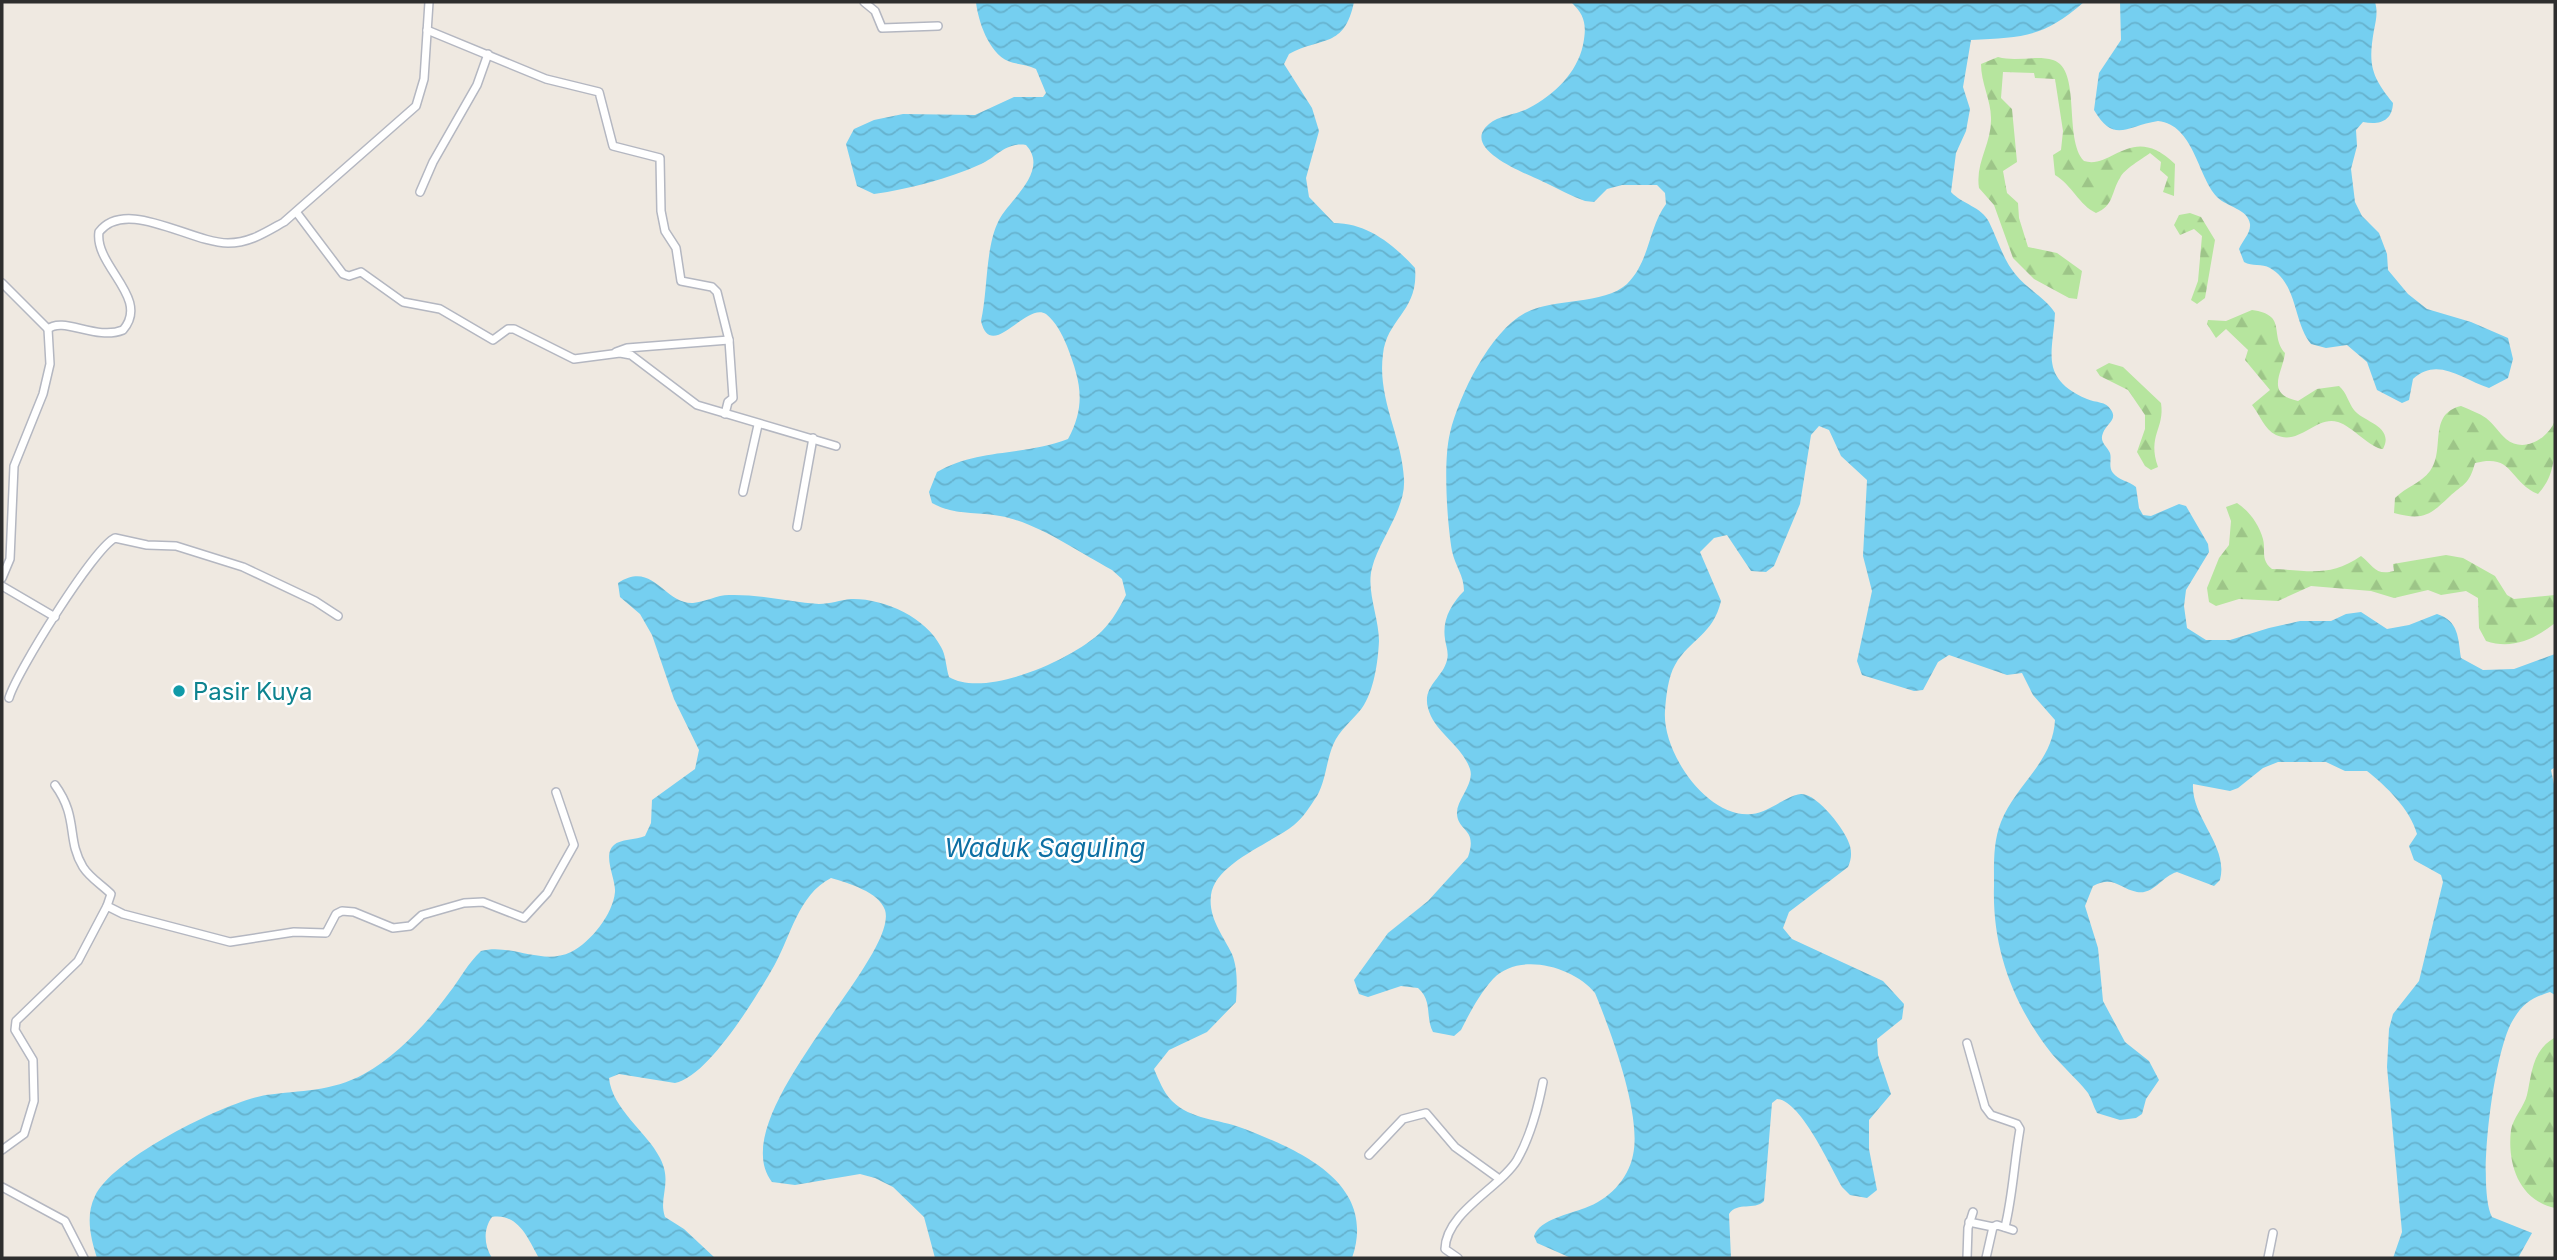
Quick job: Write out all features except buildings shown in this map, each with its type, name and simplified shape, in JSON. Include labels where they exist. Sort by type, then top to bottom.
[{"type":"street","points":[[48,328],[62,324],[105,335],[123,330],[128,324],[129,299],[98,246],[99,232],[108,223],[129,218],[145,220],[200,238],[237,243],[264,234],[297,213],[349,163],[416,106],[424,79],[429,2]]},
{"type":"street","points":[[864,2],[875,11],[882,28],[938,26]]},
{"type":"street","points":[[427,30],[546,79],[599,92],[613,146],[660,158],[659,203],[663,226],[676,247],[681,281],[716,289],[729,340],[733,394],[725,414]]},
{"type":"street","points":[[420,192],[433,162],[477,85],[488,54]]},
{"type":"street","points":[[297,213],[343,274],[349,276],[361,272],[408,304],[440,309],[493,340],[512,328],[574,359],[591,359],[627,348],[729,340]]},
{"type":"street","points":[[2,283],[48,328],[50,364],[45,387],[14,466],[9,559],[2,578]]},
{"type":"street","points":[[614,354],[631,355],[697,405],[836,446]]},
{"type":"street","points":[[743,492],[758,425]]},
{"type":"street","points":[[797,527],[813,438]]},
{"type":"street","points":[[9,698],[19,672],[55,617],[96,557],[115,538],[147,545],[176,546],[243,567],[315,601],[338,616]]},
{"type":"street","points":[[2,586],[55,617]]},
{"type":"street","points":[[2,1150],[24,1134],[34,1101],[33,1060],[15,1030],[16,1021],[78,961],[111,894],[82,865],[75,850],[71,813],[54,785]]},
{"type":"street","points":[[107,906],[123,914],[236,942],[294,932],[326,933],[336,914],[342,911],[354,912],[393,928],[410,926],[432,911],[464,903],[483,902],[524,918],[547,893],[574,845],[556,792]]},
{"type":"street","points":[[1967,1043],[1985,1107],[1991,1115],[2017,1124],[2020,1129],[2011,1179],[2013,1194],[2005,1227]]},
{"type":"street","points":[[1458,1258],[1445,1249],[1448,1237],[1470,1207],[1516,1161],[1539,1104],[1543,1082]]},
{"type":"street","points":[[1369,1155],[1403,1119],[1426,1113],[1455,1147],[1498,1178]]},
{"type":"street","points":[[2,1187],[65,1221],[84,1258]]},
{"type":"street","points":[[1967,1258],[1969,1222],[1973,1212]]},
{"type":"street","points":[[1969,1222],[2013,1230]]},
{"type":"street","points":[[1986,1258],[1993,1227]]},
{"type":"street","points":[[2268,1258],[2273,1233]]},
{"type":"green space","points":[[1998,57],[2040,58],[2053,60],[2062,66],[2070,90],[2074,137],[2084,161],[2094,162],[2124,150],[2147,147],[2160,152],[2175,164],[2174,196],[2163,192],[2168,177],[2160,170],[2161,162],[2150,153],[2122,175],[2109,203],[2096,213],[2055,175],[2053,155],[2061,150],[2063,131],[2055,79],[2035,78],[2034,73],[2003,72],[2001,98],[2012,109],[2017,162],[2003,171],[2007,193],[2018,203],[2019,218],[2028,247],[2057,253],[2082,271],[2077,299],[2069,298],[2034,279],[2013,258],[1994,205],[1979,188],[1979,170],[1991,127],[1981,64]]},
{"type":"green space","points":[[2190,213],[2201,217],[2215,240],[2205,298],[2197,304],[2191,300],[2198,281],[2202,236],[2194,229],[2180,235],[2174,225],[2179,215]]},
{"type":"green space","points":[[2252,310],[2270,316],[2276,326],[2280,346],[2285,353],[2278,382],[2281,393],[2298,401],[2317,389],[2339,386],[2354,410],[2376,425],[2385,435],[2383,449],[2338,422],[2322,423],[2293,437],[2276,435],[2268,429],[2252,405],[2270,390],[2245,360],[2248,350],[2226,329],[2216,338],[2207,324],[2208,320],[2226,321]]},
{"type":"green space","points":[[2109,363],[2123,367],[2161,403],[2161,419],[2154,447],[2158,467],[2151,470],[2145,466],[2137,452],[2145,429],[2145,415],[2128,390],[2100,376],[2096,370]]},
{"type":"green space","points":[[2461,406],[2483,416],[2506,439],[2520,445],[2542,438],[2555,420],[2554,461],[2544,486],[2538,494],[2528,489],[2504,465],[2488,461],[2475,463],[2471,476],[2465,483],[2431,512],[2419,516],[2394,513],[2395,498],[2426,475],[2435,463],[2440,425],[2444,417]]},
{"type":"green space","points":[[2237,503],[2259,528],[2265,559],[2272,569],[2329,570],[2361,556],[2375,569],[2388,572],[2394,571],[2393,564],[2446,555],[2463,558],[2495,576],[2507,595],[2514,599],[2555,595],[2555,623],[2523,641],[2505,644],[2486,641],[2479,628],[2478,598],[2466,591],[2441,595],[2428,590],[2394,598],[2371,591],[2311,586],[2278,601],[2239,599],[2216,606],[2209,602],[2207,588],[2219,558],[2229,545],[2231,521],[2226,507]]},
{"type":"green space","points":[[2554,1038],[2555,1208],[2543,1204],[2524,1189],[2514,1168],[2510,1143],[2512,1126],[2526,1099],[2537,1056]]},
{"type":"water","name":"Waduk Saguling","points":[[976,2],[1354,2],[1350,17],[1338,34],[1289,54],[1284,64],[1312,108],[1319,131],[1306,178],[1309,197],[1334,223],[1357,227],[1379,236],[1415,268],[1412,295],[1390,331],[1383,354],[1383,386],[1404,479],[1401,502],[1372,568],[1372,595],[1379,641],[1376,667],[1366,701],[1336,739],[1320,790],[1307,811],[1294,825],[1233,864],[1215,884],[1211,895],[1212,911],[1234,960],[1237,978],[1236,1002],[1207,1032],[1169,1050],[1154,1069],[1166,1094],[1188,1112],[1233,1125],[1287,1147],[1328,1173],[1344,1190],[1354,1209],[1357,1232],[1352,1258],[935,1258],[924,1217],[893,1187],[875,1178],[860,1174],[795,1185],[772,1182],[763,1153],[770,1118],[789,1080],[866,963],[882,933],[885,910],[882,904],[870,893],[831,878],[820,885],[803,905],[774,966],[756,996],[730,1034],[702,1066],[675,1083],[619,1074],[609,1078],[616,1100],[654,1148],[664,1167],[665,1217],[684,1229],[715,1258],[539,1258],[516,1223],[501,1217],[492,1217],[487,1227],[486,1243],[492,1258],[97,1258],[90,1219],[95,1196],[106,1181],[146,1149],[225,1108],[266,1095],[340,1084],[376,1067],[421,1027],[481,951],[492,949],[538,956],[560,956],[586,942],[600,926],[610,909],[615,892],[609,861],[611,849],[620,842],[645,836],[651,823],[652,800],[695,769],[699,750],[674,699],[652,635],[640,614],[620,597],[618,583],[630,577],[650,579],[674,597],[693,603],[729,595],[819,604],[851,599],[876,602],[902,611],[925,627],[943,650],[949,677],[965,682],[984,683],[1006,679],[1051,664],[1089,642],[1112,618],[1126,595],[1122,579],[1112,570],[1028,524],[1000,516],[957,512],[940,507],[932,503],[929,492],[937,472],[953,464],[1068,439],[1078,414],[1079,392],[1075,370],[1063,337],[1050,317],[1038,312],[993,336],[986,332],[981,321],[994,231],[1004,212],[1031,175],[1032,155],[1026,145],[1012,146],[981,164],[955,174],[874,194],[857,186],[846,144],[854,129],[874,120],[903,114],[975,115],[1014,97],[1043,97],[1046,93],[1036,69],[1008,61],[990,44],[979,18]]},
{"type":"water","points":[[1571,2],[2084,2],[2070,14],[2044,29],[2019,36],[1971,40],[1963,87],[1970,109],[1966,131],[1956,153],[1951,192],[1986,217],[2011,269],[2055,313],[2052,363],[2055,373],[2072,391],[2104,404],[2113,413],[2102,439],[2110,453],[2113,473],[2136,487],[2139,508],[2143,515],[2151,516],[2179,504],[2186,506],[2208,544],[2209,552],[2186,590],[2184,606],[2187,628],[2206,640],[2230,640],[2300,621],[2331,621],[2346,614],[2361,612],[2387,629],[2409,625],[2437,614],[2450,621],[2456,631],[2461,658],[2483,670],[2514,669],[2555,654],[2555,767],[2551,770],[2555,789],[2555,995],[2550,992],[2533,999],[2520,1009],[2513,1020],[2499,1059],[2489,1118],[2487,1149],[2486,1177],[2492,1217],[2532,1233],[2518,1258],[2393,1258],[2402,1232],[2387,1067],[2389,1029],[2393,1014],[2419,981],[2443,882],[2441,875],[2414,860],[2409,846],[2417,834],[2414,825],[2390,791],[2367,771],[2345,771],[2326,762],[2278,762],[2263,768],[2238,788],[2230,791],[2193,784],[2198,809],[2219,855],[2220,880],[2214,886],[2177,872],[2143,892],[2112,882],[2093,886],[2085,906],[2098,948],[2103,1001],[2125,1042],[2149,1061],[2159,1080],[2146,1099],[2142,1114],[2136,1118],[2120,1120],[2097,1113],[2088,1093],[2052,1054],[2026,1016],[2001,953],[1994,909],[1994,853],[1998,830],[2015,796],[2048,748],[2055,720],[2033,695],[2022,673],[2007,675],[1949,655],[1938,662],[1923,690],[1914,691],[1862,675],[1857,661],[1872,591],[1863,556],[1867,480],[1841,456],[1829,430],[1819,426],[1811,435],[1800,504],[1774,566],[1766,572],[1751,571],[1727,535],[1714,538],[1700,552],[1721,601],[1713,622],[1681,656],[1673,670],[1666,700],[1666,727],[1679,763],[1690,780],[1719,806],[1735,813],[1752,814],[1795,795],[1808,795],[1823,806],[1848,840],[1851,854],[1848,867],[1789,912],[1783,928],[1792,939],[1883,981],[1904,1004],[1902,1019],[1877,1039],[1878,1055],[1891,1094],[1869,1120],[1869,1149],[1877,1190],[1867,1198],[1850,1195],[1842,1187],[1805,1122],[1786,1102],[1777,1099],[1772,1103],[1764,1201],[1737,1208],[1729,1214],[1731,1258],[1571,1258],[1537,1243],[1534,1236],[1542,1225],[1602,1200],[1616,1188],[1627,1173],[1633,1155],[1635,1138],[1629,1096],[1595,993],[1574,976],[1560,970],[1531,964],[1517,966],[1504,970],[1493,979],[1479,997],[1461,1030],[1454,1036],[1433,1032],[1426,998],[1418,988],[1401,986],[1368,997],[1359,994],[1354,980],[1388,933],[1428,901],[1468,857],[1470,848],[1469,835],[1458,820],[1457,809],[1470,780],[1470,769],[1461,753],[1431,717],[1427,700],[1430,688],[1447,660],[1444,632],[1446,619],[1451,607],[1464,591],[1463,580],[1452,551],[1446,492],[1450,433],[1468,383],[1500,334],[1525,313],[1536,308],[1605,295],[1627,284],[1645,255],[1666,204],[1665,193],[1657,185],[1622,185],[1607,189],[1594,202],[1585,201],[1513,168],[1489,152],[1483,143],[1482,134],[1489,124],[1538,103],[1563,82],[1576,65],[1583,45],[1585,26],[1582,16]]},
{"type":"water","points":[[2120,2],[2375,2],[2376,16],[2371,52],[2373,69],[2393,103],[2390,114],[2384,121],[2363,122],[2356,130],[2357,146],[2351,169],[2355,202],[2362,216],[2379,233],[2387,254],[2388,270],[2408,294],[2427,309],[2471,322],[2508,338],[2513,359],[2508,378],[2489,388],[2451,372],[2422,372],[2413,379],[2409,400],[2402,403],[2377,390],[2367,362],[2347,345],[2326,348],[2311,344],[2301,325],[2291,293],[2279,275],[2270,268],[2244,262],[2239,249],[2249,231],[2248,219],[2217,197],[2210,188],[2194,152],[2180,131],[2158,121],[2115,130],[2108,127],[2094,110],[2099,73],[2121,40]]},
{"type":"place","name":"Pasir Kuya","points":[[179,691]]}]
